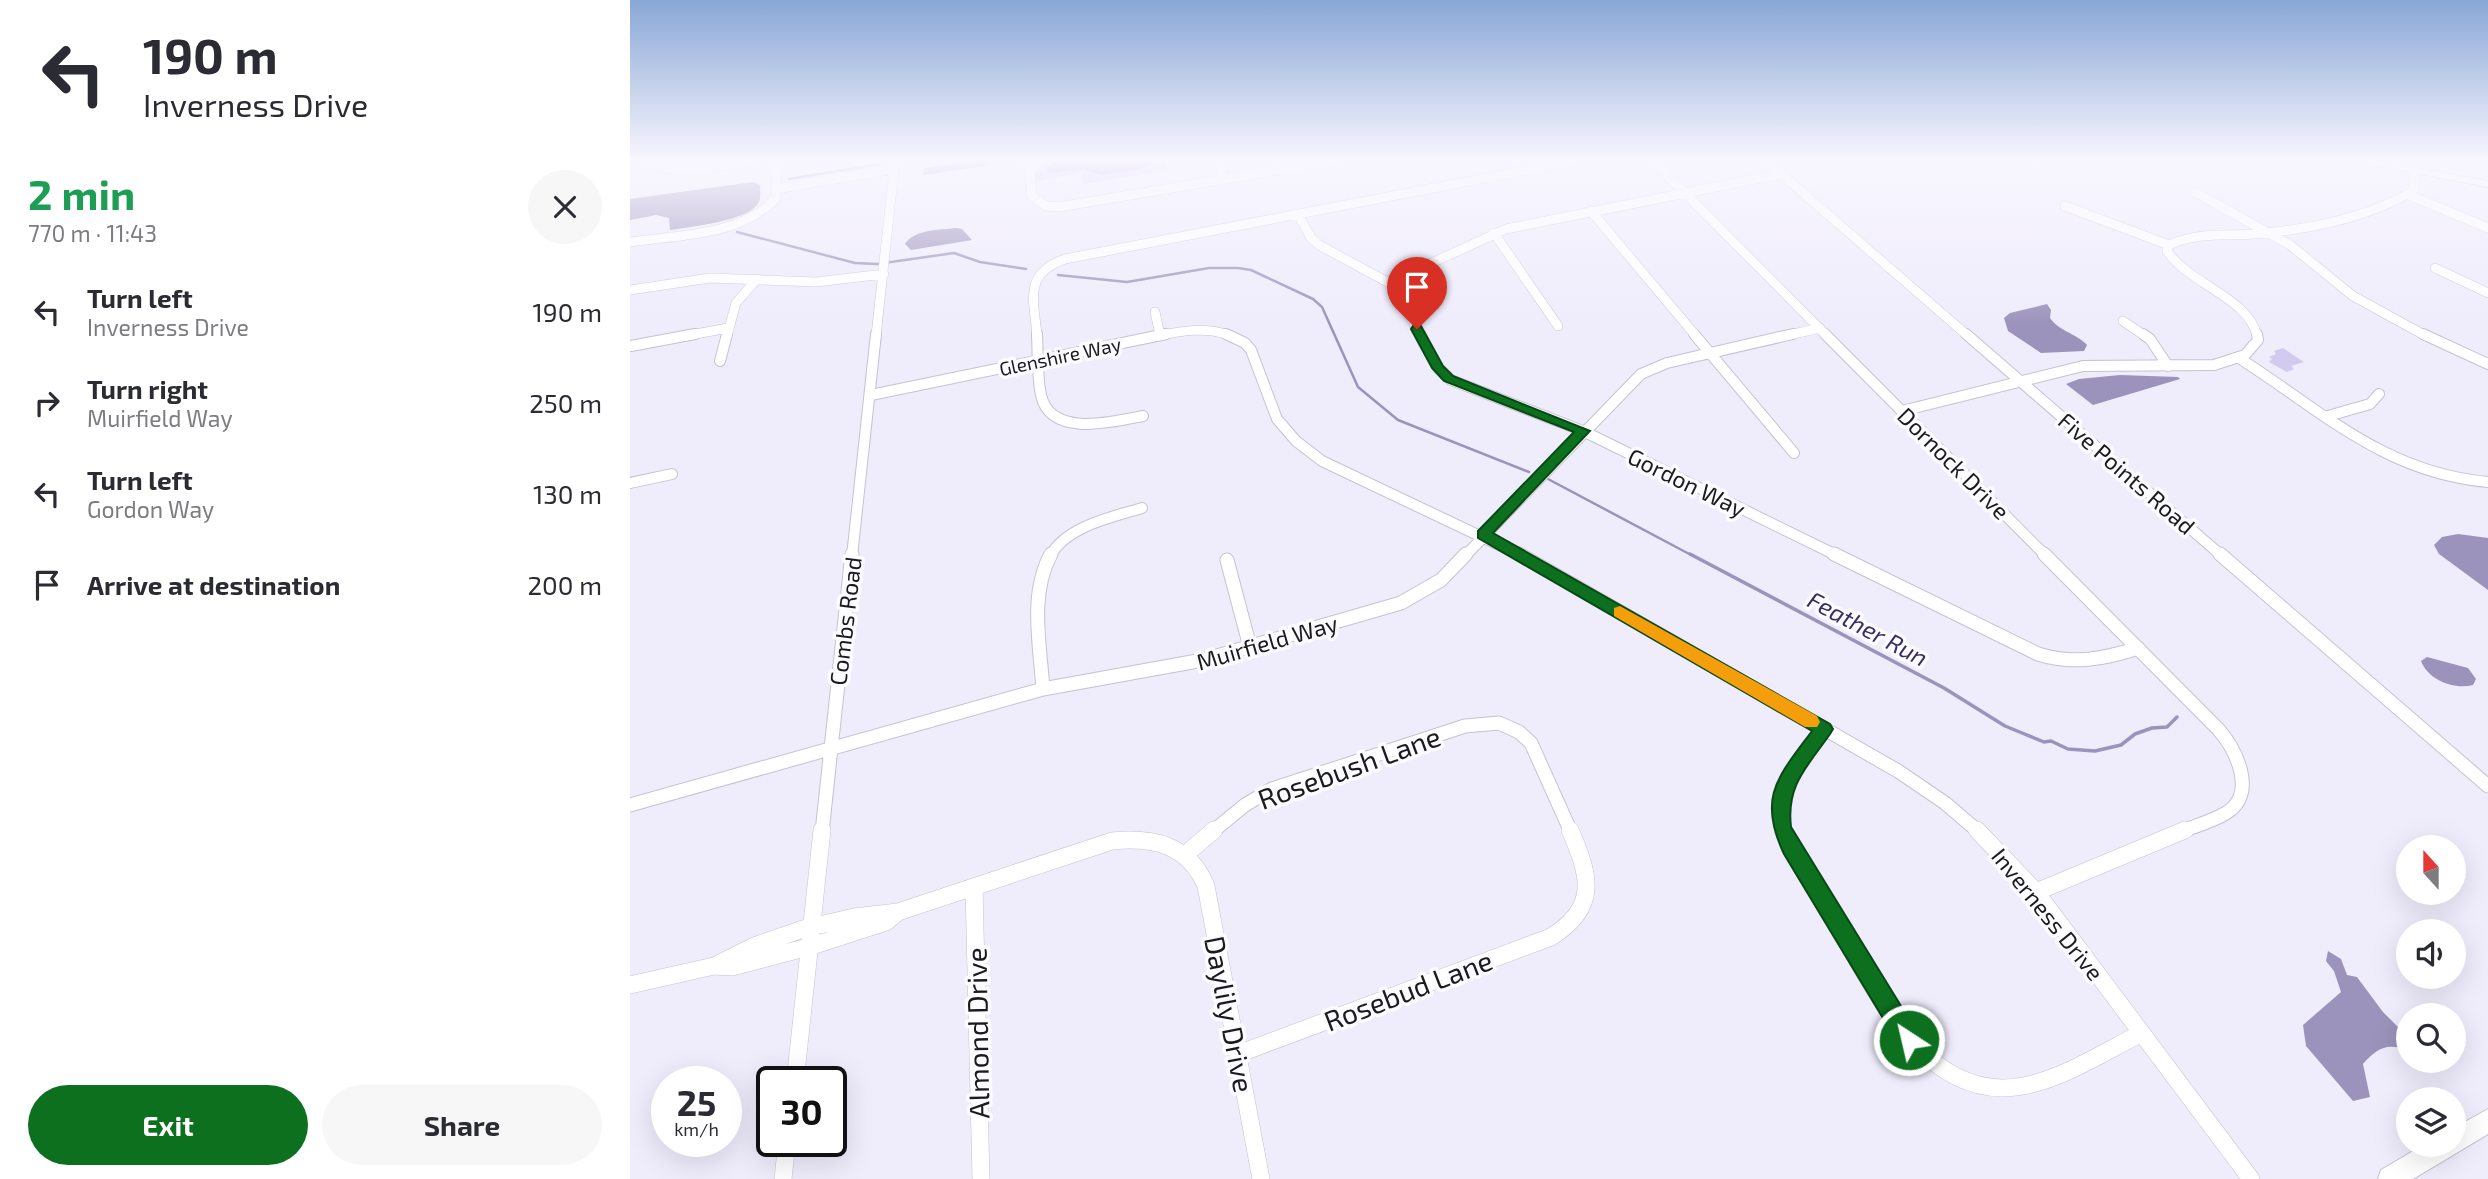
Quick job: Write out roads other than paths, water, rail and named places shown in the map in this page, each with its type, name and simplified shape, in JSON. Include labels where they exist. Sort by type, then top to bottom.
[{"type":"main road","points":[[2466,1134],[2488,1121]]},
{"type":"main road","points":[[2390,1179],[2426,1157]]},
{"type":"street","points":[[630,242],[725,227],[757,215]]},
{"type":"street","name":"Combs Road","points":[[797,1066],[890,215]]},
{"type":"street","points":[[1143,416],[1090,424],[1055,415],[1042,400],[1035,280],[1057,262],[1107,249],[1291,215]]},
{"type":"street","points":[[1298,215],[1319,245],[1390,282],[1426,269],[1494,233],[1573,215]]},
{"type":"street","points":[[1594,215],[1794,453]]},
{"type":"street","name":"Dornock Drive","points":[[1707,215],[2138,648],[2227,739],[2236,753],[2243,777],[2243,791],[2238,802],[2221,817],[2036,892]]},
{"type":"street","name":"Five Points Road","points":[[1829,215],[2488,786]]},
{"type":"street","points":[[2089,215],[2169,245],[2189,236],[2272,233],[2345,215]]},
{"type":"street","points":[[2238,215],[2272,233],[2342,289],[2443,345],[2488,364]]},
{"type":"street","points":[[2457,215],[2488,228]]},
{"type":"street","points":[[1494,233],[1558,326]]},
{"type":"street","points":[[1902,411],[2093,365],[2209,365],[2239,358],[2257,343],[2255,326],[2234,305],[2173,264],[2167,251],[2169,245]]},
{"type":"street","points":[[2435,268],[2488,293]]},
{"type":"street","points":[[630,290],[710,278],[828,282],[884,271]]},
{"type":"street","points":[[720,361],[738,299],[757,279]]},
{"type":"street","name":"Gordon Way","points":[[1390,282],[1444,375],[1583,431],[2032,652],[2055,660],[2088,662],[2138,648]]},
{"type":"street","points":[[1155,312],[1160,335]]},
{"type":"street","points":[[2123,321],[2150,339],[2168,366]]},
{"type":"street","points":[[631,346],[728,328]]},
{"type":"street","name":"Muirfield Way","points":[[630,804],[1043,689],[1164,670],[1419,596],[1441,580],[1641,374],[1660,365],[1820,328]]},
{"type":"street","name":"Glenshire Way","points":[[871,396],[1191,330],[1231,334],[1247,345]]},
{"type":"street","name":"Inverness Drive","points":[[1247,345],[1272,409],[1300,445],[1339,470],[1483,534],[1909,778],[1945,803],[2000,851],[2036,892],[2251,1179]]},
{"type":"street","points":[[2239,358],[2389,457],[2438,476],[2488,482]]},
{"type":"street","points":[[2328,416],[2370,404],[2379,394]]},
{"type":"street","points":[[630,482],[672,474]]},
{"type":"street","points":[[1043,689],[1038,584],[1044,563],[1064,540],[1088,524],[1143,508]]},
{"type":"street","points":[[1227,560],[1250,646]]},
{"type":"street","name":"Rosebush Lane","points":[[1186,854],[1245,805],[1272,789],[1465,726],[1496,723],[1519,732],[1533,747],[1584,862],[1588,879],[1586,898],[1574,920]]},
{"type":"street","points":[[1824,729],[1785,782],[1779,806],[1782,827],[1791,848],[1895,1022],[1920,1052],[1940,1067],[1969,1082],[1992,1088],[2021,1088],[2035,1085],[2142,1033]]},
{"type":"street","points":[[714,966],[735,952],[814,927],[872,912],[898,912],[1125,839],[1156,840],[1186,854]]},
{"type":"street","name":"Daylily Drive","points":[[1186,854],[1198,867],[1206,886],[1261,1179]]},
{"type":"street","name":"Almond Drive","points":[[974,887],[981,1179]]},
{"type":"street","points":[[630,985],[714,966],[732,967],[812,946],[886,922],[898,912]]},
{"type":"street","name":"Rosebud Lane","points":[[1237,1054],[1551,937],[1574,920]]},
{"type":"street","points":[[783,1179],[785,1157]]},
{"type":"waterway","name":"Feather Run","points":[[737,232],[855,263],[877,264],[954,253],[980,262],[1026,269]]},
{"type":"waterway","name":"Feather Run","points":[[1058,275],[1127,282],[1209,268],[1251,270],[1313,299],[1322,307],[1358,387],[1398,420],[1529,472]]},
{"type":"waterway","name":"Feather Run","points":[[1548,479],[1693,556]]},
{"type":"waterway","name":"Feather Run","points":[[1690,554],[1944,688],[2005,726],[2044,742],[2051,741],[2068,749],[2095,751],[2121,745],[2135,734],[2152,728],[2167,727],[2177,717]]}]
